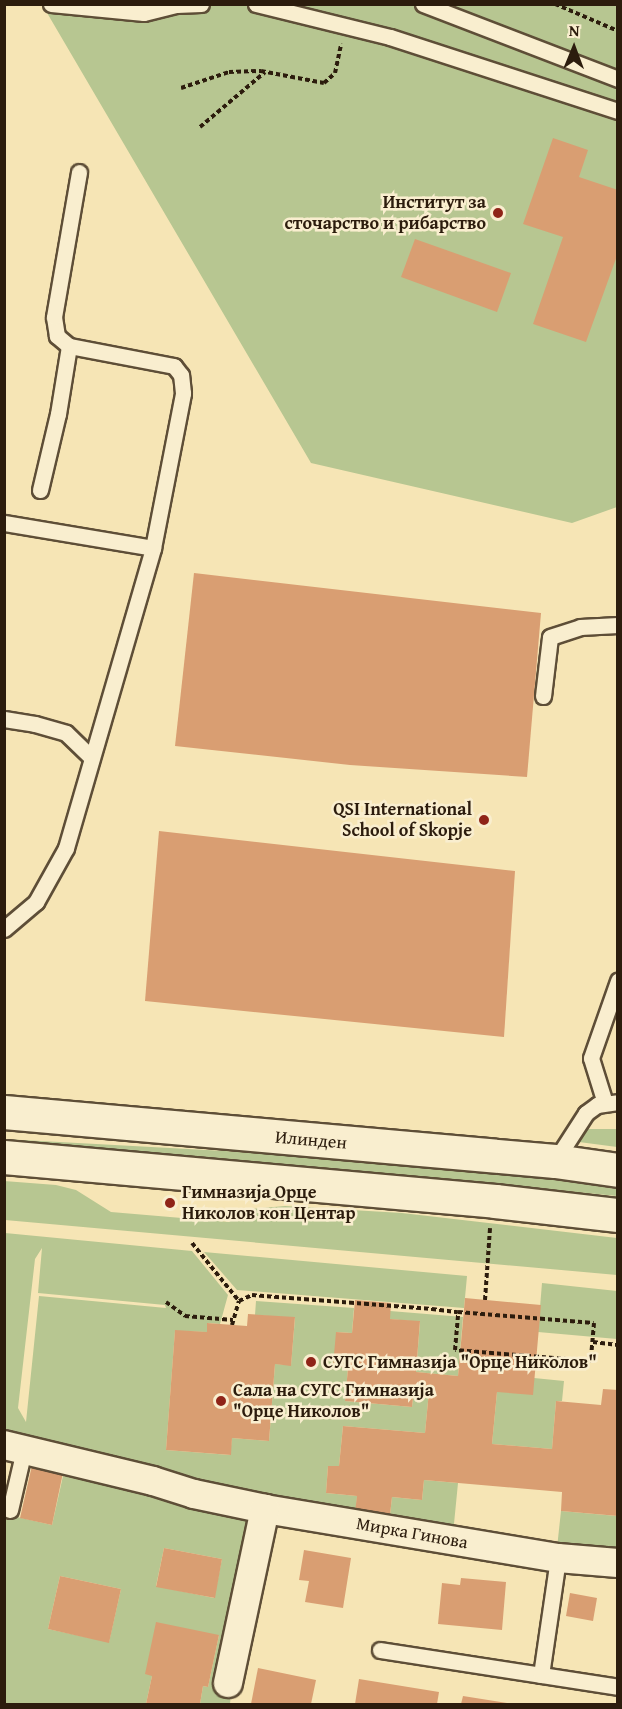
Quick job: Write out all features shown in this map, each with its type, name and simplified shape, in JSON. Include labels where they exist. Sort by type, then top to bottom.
[{"type":"street","name":"Илинден","points":[[4,1112],[555,1161],[618,1170]]},
{"type":"street","points":[[4,1157],[495,1201],[618,1215]]},
{"type":"street","name":"Мирка Гинова","points":[[14,1447],[194,1494],[265,1509],[558,1558],[618,1563]]},
{"type":"street","points":[[228,1683],[265,1509]]},
{"type":"lane","points":[[51,4],[144,14],[176,5],[201,4]]},
{"type":"lane","points":[[256,4],[345,24],[618,111]]},
{"type":"lane","points":[[423,4],[618,79]]},
{"type":"lane","points":[[4,929],[36,902],[66,848],[153,548],[183,393],[181,375],[174,366],[69,346],[57,336],[54,317],[79,172]]},
{"type":"lane","points":[[40,490],[58,414],[69,346]]},
{"type":"lane","points":[[4,523],[153,548]]},
{"type":"lane","points":[[543,696],[550,637],[579,627],[618,625]]},
{"type":"lane","points":[[4,719],[35,723],[66,733],[91,757]]},
{"type":"lane","points":[[555,1161],[586,1113],[611,1102],[591,1058],[618,981]]},
{"type":"lane","points":[[10,1510],[14,1447]]},
{"type":"lane","points":[[541,1675],[558,1558]]},
{"type":"lane","points":[[380,1650],[618,1688]]},
{"type":"path","points":[[555,4],[618,31]]},
{"type":"path","points":[[180,88],[229,72],[265,72],[324,83],[335,74],[345,24]]},
{"type":"path","points":[[200,127],[265,72]]},
{"type":"path","points":[[484,1300],[490,1218]]},
{"type":"path","points":[[192,1243],[239,1301]]},
{"type":"path","points":[[166,1302],[185,1316],[233,1322],[239,1301],[252,1295],[594,1323],[591,1361],[455,1350],[458,1312]]},
{"type":"path","points":[[593,1342],[618,1345]]},
{"type":"green space","points":[[30,5],[617,5],[617,507],[572,523],[311,463],[43,6]]},
{"type":"green space","points":[[585,1129],[617,1129],[617,1147],[579,1142]]},
{"type":"green space","points":[[4,1139],[225,1151],[494,1171],[617,1189],[617,1196],[403,1175],[5,1142]]},
{"type":"green space","points":[[4,1181],[56,1185],[76,1190],[111,1212],[229,1222],[251,1209],[285,1206],[402,1213],[617,1238],[617,1275],[5,1220]]},
{"type":"green space","points":[[5,1233],[192,1251],[228,1295],[220,1324],[208,1323],[207,1332],[175,1331],[166,1450],[230,1455],[232,1438],[269,1441],[275,1364],[291,1365],[295,1318],[255,1315],[256,1301],[354,1308],[352,1333],[336,1332],[348,1368],[345,1401],[412,1407],[414,1389],[429,1391],[425,1433],[343,1426],[339,1466],[328,1466],[326,1493],[357,1496],[356,1512],[390,1515],[392,1497],[422,1500],[424,1480],[458,1483],[453,1534],[281,1503],[5,1434]],"holes":[[[42,1248],[38,1293],[165,1305],[166,1308],[39,1296],[26,1422],[18,1408],[35,1259]]]},
{"type":"green space","points":[[204,1252],[467,1276],[464,1308],[237,1290]]},
{"type":"green space","points":[[542,1283],[617,1291],[617,1339],[538,1332]]},
{"type":"green space","points":[[390,1311],[463,1317],[458,1376],[416,1372],[420,1322],[390,1319]]},
{"type":"green space","points":[[534,1378],[564,1381],[562,1401],[556,1401],[552,1449],[492,1444],[497,1392]]},
{"type":"green space","points":[[63,1476],[249,1517],[230,1704],[200,1704],[203,1686],[208,1687],[219,1635],[152,1676],[146,1704],[5,1704],[4,1514],[52,1525]],"holes":[[[164,1548],[222,1559],[214,1598],[156,1586]],[[60,1576],[121,1589],[109,1642],[48,1629]]]},
{"type":"green space","points":[[561,1511],[617,1516],[617,1554],[557,1548]]},
{"type":"building","points":[[553,138],[588,150],[579,177],[618,190],[618,253],[586,342],[533,324],[563,237],[523,224]]},
{"type":"building","points":[[415,239],[511,273],[497,312],[401,277]]},
{"type":"building","points":[[194,573],[541,613],[527,777],[350,765],[175,746]]},
{"type":"building","points":[[159,831],[515,871],[504,1037],[145,1001]]},
{"type":"building","points":[[465,1298],[541,1305],[533,1395],[497,1392],[492,1444],[552,1449],[556,1401],[601,1405],[603,1389],[618,1390],[618,1516],[561,1511],[562,1492],[424,1480],[422,1500],[392,1497],[390,1515],[355,1512],[357,1496],[326,1493],[328,1466],[339,1466],[343,1426],[425,1433],[429,1391],[414,1389],[412,1407],[345,1401],[348,1368],[333,1366],[336,1332],[352,1333],[355,1300],[391,1303],[390,1319],[420,1321],[416,1372],[458,1376]]},
{"type":"building","name":"Сала на СУГС Гимназија \"Орце Николов\"","points":[[248,1314],[295,1317],[291,1366],[275,1364],[269,1441],[232,1438],[231,1455],[166,1450],[175,1330],[207,1332],[207,1323],[247,1326]]},
{"type":"building","points":[[33,1461],[64,1468],[52,1525],[20,1518]]},
{"type":"building","points":[[164,1548],[222,1559],[215,1598],[156,1587]]},
{"type":"building","points":[[304,1550],[351,1558],[343,1608],[305,1602],[309,1581],[299,1580]]},
{"type":"building","points":[[60,1576],[121,1589],[109,1643],[48,1629]]},
{"type":"building","points":[[461,1578],[506,1582],[502,1630],[438,1624],[442,1583],[460,1585]]},
{"type":"building","points":[[570,1593],[597,1598],[593,1621],[566,1616]]},
{"type":"building","points":[[156,1622],[219,1635],[208,1687],[203,1686],[200,1704],[146,1704],[152,1676],[145,1674]]},
{"type":"building","points":[[258,1668],[316,1680],[311,1704],[251,1704]]},
{"type":"building","points":[[359,1679],[439,1692],[437,1704],[355,1704]]},
{"type":"building","points":[[463,1696],[507,1703],[507,1704],[461,1704]]},
{"type":"place","name":"Институт за сточарство и рибарство","points":[[498,213]]},
{"type":"place","name":"QSI International School of Skopje","points":[[484,820]]},
{"type":"place","name":"Гимназија Орце Николов кон Центар","points":[[170,1203]]},
{"type":"place","name":"СУГС Гимназија \"Орце Николов\"","points":[[311,1362]]},
{"type":"place","name":"Сала на СУГС Гимназија \"Орце Николов\"","points":[[221,1401]]}]
